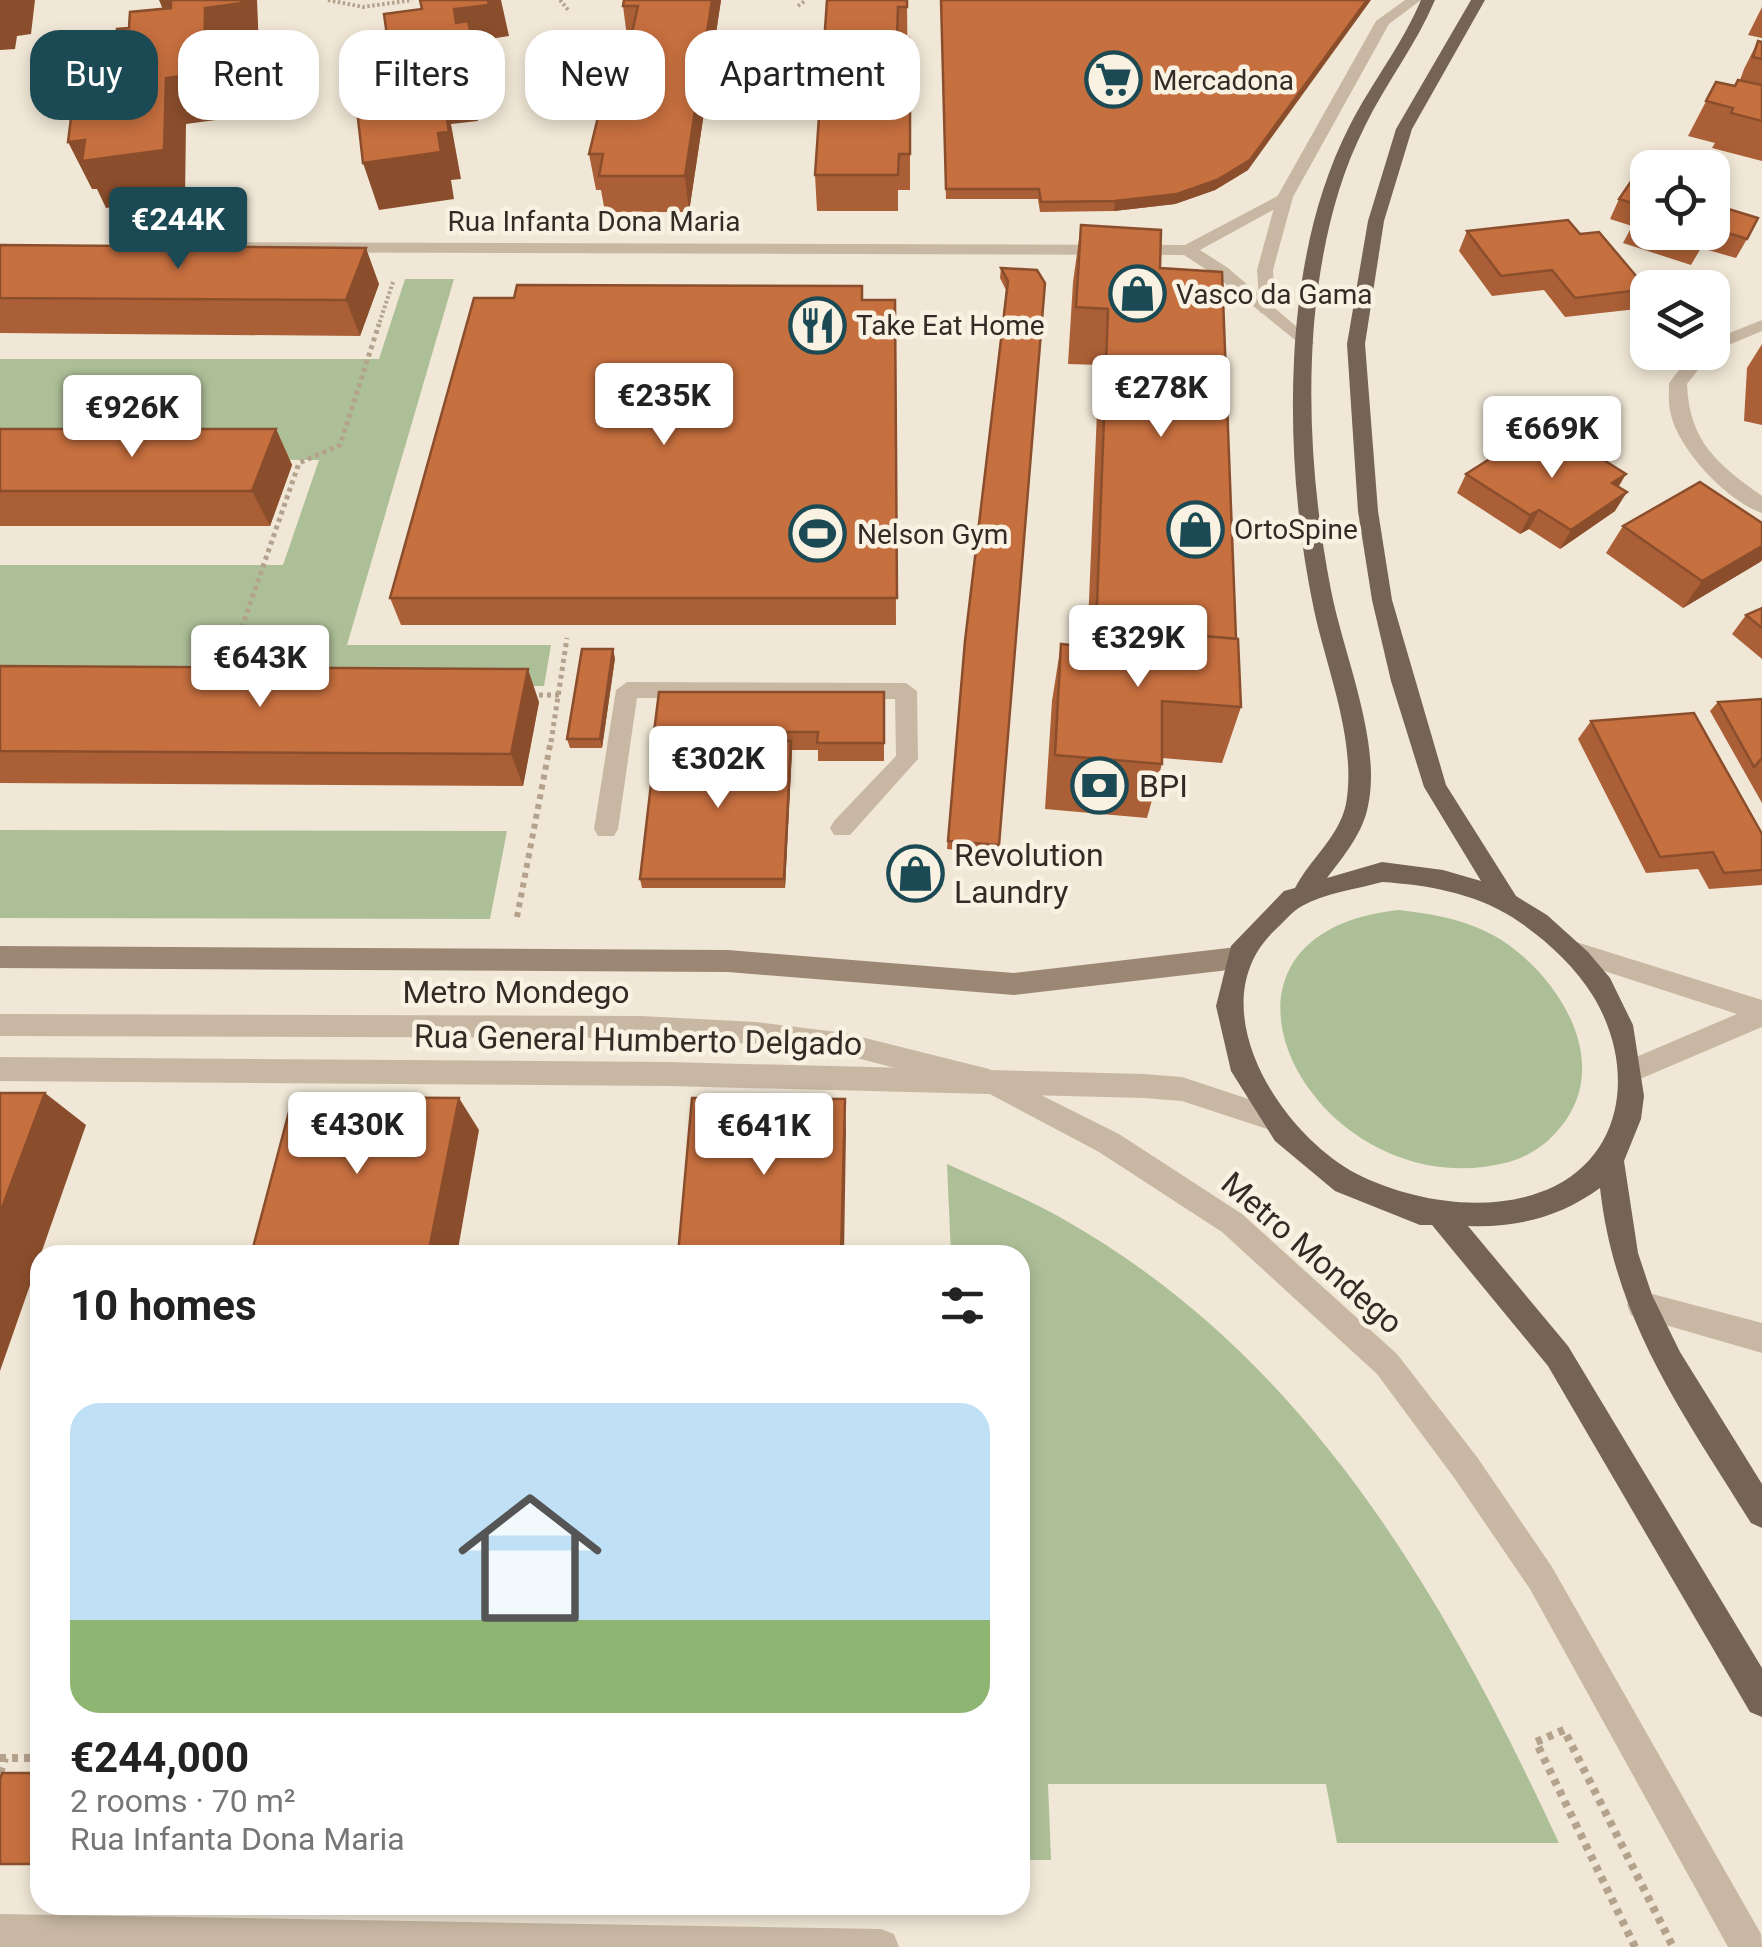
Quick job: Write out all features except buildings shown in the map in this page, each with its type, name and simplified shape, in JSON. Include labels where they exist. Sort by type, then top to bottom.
[{"type":"main road","points":[[1306,888],[1340,840],[1357,806],[1359,761],[1320,586],[1302,405],[1316,250],[1356,127],[1428,0]]},
{"type":"main road","points":[[1478,0],[1404,128],[1376,221],[1356,344],[1368,512],[1382,600],[1402,682],[1435,787],[1507,902]]},
{"type":"main road","points":[[1610,1159],[1572,1191],[1534,1209],[1489,1216],[1442,1216],[1394,1205],[1347,1184],[1305,1155],[1270,1118],[1245,1075],[1231,1036],[1229,996],[1238,958],[1266,917],[1306,888],[1342,876],[1382,872],[1424,874],[1466,884],[1536,920],[1572,952],[1602,988],[1622,1028],[1631,1071],[1630,1102],[1610,1159],[1626,1263],[1642,1305],[1673,1365],[1762,1512]]},
{"type":"main road","points":[[0,957],[728,961],[1014,984],[1238,958]]},
{"type":"main road","points":[[1442,1216],[1558,1356],[1762,1700]]},
{"type":"street","points":[[1266,309],[1265,270],[1284,197],[1383,20],[1414,0]]},
{"type":"street","name":"Rua Infanta Dona Maria","points":[[168,247],[1188,250],[1284,197]]},
{"type":"street","points":[[1188,250],[1305,344]]},
{"type":"street","points":[[1730,339],[1762,326]]},
{"type":"street","points":[[1688,370],[1678,383],[1680,416],[1698,450],[1762,506]]},
{"type":"street","points":[[606,828],[627,690],[906,690],[907,758],[842,828]]},
{"type":"street","points":[[1572,952],[1762,1013]]},
{"type":"street","points":[[1631,1071],[1762,1013]]},
{"type":"street","name":"Metro Mondego","points":[[0,1025],[641,1027],[756,1033],[844,1044],[988,1082],[1109,1142],[1232,1223],[1387,1364],[1466,1468],[1541,1578],[1748,1947]]},
{"type":"street","name":"Rua General Humberto Delgado","points":[[0,1070],[668,1074],[1182,1089],[1270,1118]]},
{"type":"street","points":[[1642,1305],[1762,1338]]},
{"type":"street","points":[[0,1932],[881,1947]]},
{"type":"path","points":[[328,0],[363,8],[412,0]]},
{"type":"path","points":[[560,0],[569,10]]},
{"type":"path","points":[[798,6],[806,0]]},
{"type":"path","points":[[224,680],[300,463],[340,444],[404,248]]},
{"type":"path","points":[[515,928],[540,812],[567,638]]},
{"type":"path","points":[[518,694],[558,694]]},
{"type":"path","points":[[1635,1947],[1536,1742],[1564,1730],[1673,1947]]},
{"type":"path","points":[[0,1773],[2,1758],[30,1758]]},
{"type":"green space","points":[[405,279],[454,279],[347,645],[551,645],[544,686],[0,687],[0,565],[283,565],[319,460],[0,459],[0,359],[379,359]]},
{"type":"green space","points":[[0,830],[507,831],[490,919],[0,918]]},
{"type":"green space","points":[[1398,910],[1454,920],[1494,935],[1527,960],[1562,1003],[1581,1053],[1582,1079],[1575,1105],[1559,1129],[1530,1153],[1509,1162],[1440,1167],[1378,1148],[1328,1112],[1294,1065],[1281,1015],[1290,968],[1328,930]]},
{"type":"green space","points":[[947,1164],[1063,1219],[1150,1276],[1228,1340],[1298,1412],[1360,1490],[1416,1574],[1468,1661],[1559,1843],[1337,1843],[1326,1784],[1048,1784],[1051,1860],[1030,1860],[1030,1245],[951,1245]]},
{"type":"place","name":"Mercadona","points":[[1114,80]]},
{"type":"place","name":"Vasco da Gama","points":[[1137,294]]},
{"type":"place","name":"Take Eat Home","points":[[817,325]]},
{"type":"place","name":"OrtoSpine","points":[[1195,529]]},
{"type":"place","name":"Nelson Gym","points":[[818,534]]},
{"type":"place","name":"BPI","points":[[1100,786]]},
{"type":"place","name":"Revolution Laundry","points":[[915,873]]}]
